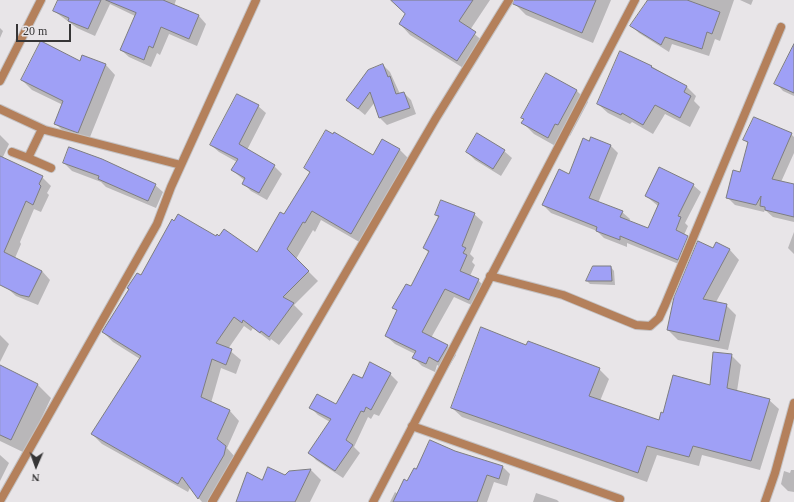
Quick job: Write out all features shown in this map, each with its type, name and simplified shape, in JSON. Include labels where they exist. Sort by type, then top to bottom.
[{"type":"street","points":[[0,82],[41,0]]},
{"type":"street","points":[[0,501],[157,224],[181,165],[256,0]]},
{"type":"street","points":[[212,502],[436,118],[509,0]]},
{"type":"street","points":[[373,502],[490,276],[636,0]]},
{"type":"street","points":[[490,276],[563,295],[636,325],[650,326],[659,318],[665,305],[781,27]]},
{"type":"street","points":[[0,109],[42,129],[181,165]]},
{"type":"street","points":[[28,158],[42,129]]},
{"type":"street","points":[[12,152],[51,168]]},
{"type":"street","points":[[765,502],[775,473],[794,403]]},
{"type":"street","points":[[412,426],[620,499]]},
{"type":"building","points":[[58,0],[101,0],[88,29],[68,21],[69,18],[53,11]]},
{"type":"building","points":[[106,0],[163,0],[199,15],[189,39],[161,27],[153,48],[149,46],[144,60],[120,50],[136,13]]},
{"type":"building","points":[[391,0],[473,0],[459,21],[476,32],[457,61],[399,24],[405,14]]},
{"type":"building","points":[[514,0],[596,0],[582,33],[513,4]]},
{"type":"building","points":[[648,0],[687,0],[720,12],[712,34],[707,32],[702,49],[665,37],[661,45],[630,26]]},
{"type":"building","points":[[41,41],[80,61],[82,55],[106,64],[78,133],[54,124],[63,101],[21,80]]},
{"type":"building","points":[[794,44],[794,93],[774,84]]},
{"type":"building","points":[[620,51],[652,66],[651,67],[687,86],[684,92],[691,96],[680,118],[655,105],[643,125],[622,113],[621,115],[597,104]]},
{"type":"building","points":[[383,64],[388,77],[390,76],[396,94],[404,92],[410,108],[379,118],[370,92],[358,109],[346,100],[368,70]]},
{"type":"building","points":[[546,73],[577,90],[558,125],[555,124],[548,138],[521,123],[524,119],[521,118]]},
{"type":"building","points":[[237,94],[259,105],[239,144],[275,165],[259,193],[242,184],[245,178],[231,170],[238,159],[210,145]]},
{"type":"building","points":[[754,117],[792,133],[772,179],[794,184],[794,217],[765,210],[765,207],[760,206],[761,196],[756,205],[726,198],[733,170],[740,172],[748,142],[743,140]]},
{"type":"building","points":[[326,130],[333,134],[334,132],[373,155],[382,139],[400,149],[351,234],[312,211],[305,223],[303,222],[287,249],[309,271],[283,297],[294,303],[269,337],[261,331],[260,333],[243,320],[242,323],[234,317],[216,343],[232,349],[226,365],[212,359],[201,397],[230,410],[217,439],[226,446],[224,455],[198,499],[182,477],[178,484],[91,434],[141,356],[102,332],[129,289],[127,288],[137,273],[141,275],[172,219],[174,221],[178,214],[216,236],[217,234],[219,236],[224,229],[257,252],[280,212],[284,214],[310,172],[304,168]]},
{"type":"building","points":[[477,133],[505,150],[493,169],[466,152]]},
{"type":"building","points":[[591,137],[611,145],[589,198],[623,211],[620,217],[648,228],[659,203],[645,196],[659,167],[694,184],[678,216],[681,217],[676,230],[688,236],[678,260],[620,236],[620,240],[596,231],[597,227],[542,205],[559,169],[569,174],[583,138],[589,141]]},
{"type":"building","points":[[69,147],[102,159],[156,184],[148,201],[98,179],[99,176],[63,163]]},
{"type":"building","points":[[0,156],[43,176],[39,184],[41,186],[33,205],[26,201],[4,252],[42,271],[29,297],[20,295],[0,285]]},
{"type":"building","points":[[441,200],[475,213],[462,246],[466,248],[463,253],[467,255],[460,271],[479,279],[469,300],[445,289],[422,332],[448,345],[438,362],[429,357],[426,364],[412,358],[416,351],[385,336],[397,310],[392,308],[406,284],[411,286],[429,251],[423,248],[439,216],[435,215]]},
{"type":"building","points":[[698,241],[713,248],[716,242],[730,249],[703,299],[727,304],[719,341],[667,330],[674,297]]},
{"type":"building","points":[[593,266],[611,266],[612,281],[586,281]]},
{"type":"building","points":[[481,327],[526,345],[528,341],[600,368],[589,396],[659,420],[661,412],[663,413],[673,375],[710,385],[713,352],[732,354],[727,388],[770,399],[751,461],[693,446],[689,457],[647,446],[638,473],[451,408]]},
{"type":"building","points":[[370,362],[391,373],[371,410],[366,407],[364,412],[361,411],[346,440],[353,445],[335,471],[308,453],[331,419],[309,408],[317,394],[336,404],[353,374],[362,378]]},
{"type":"building","points":[[0,365],[38,384],[11,440],[0,435]]},
{"type":"building","points":[[430,440],[455,451],[503,466],[499,479],[487,475],[477,502],[393,502],[404,479],[407,481],[414,468],[416,469]]},
{"type":"building","points":[[268,467],[285,475],[289,471],[311,469],[295,502],[236,502],[247,472],[262,480]]}]
